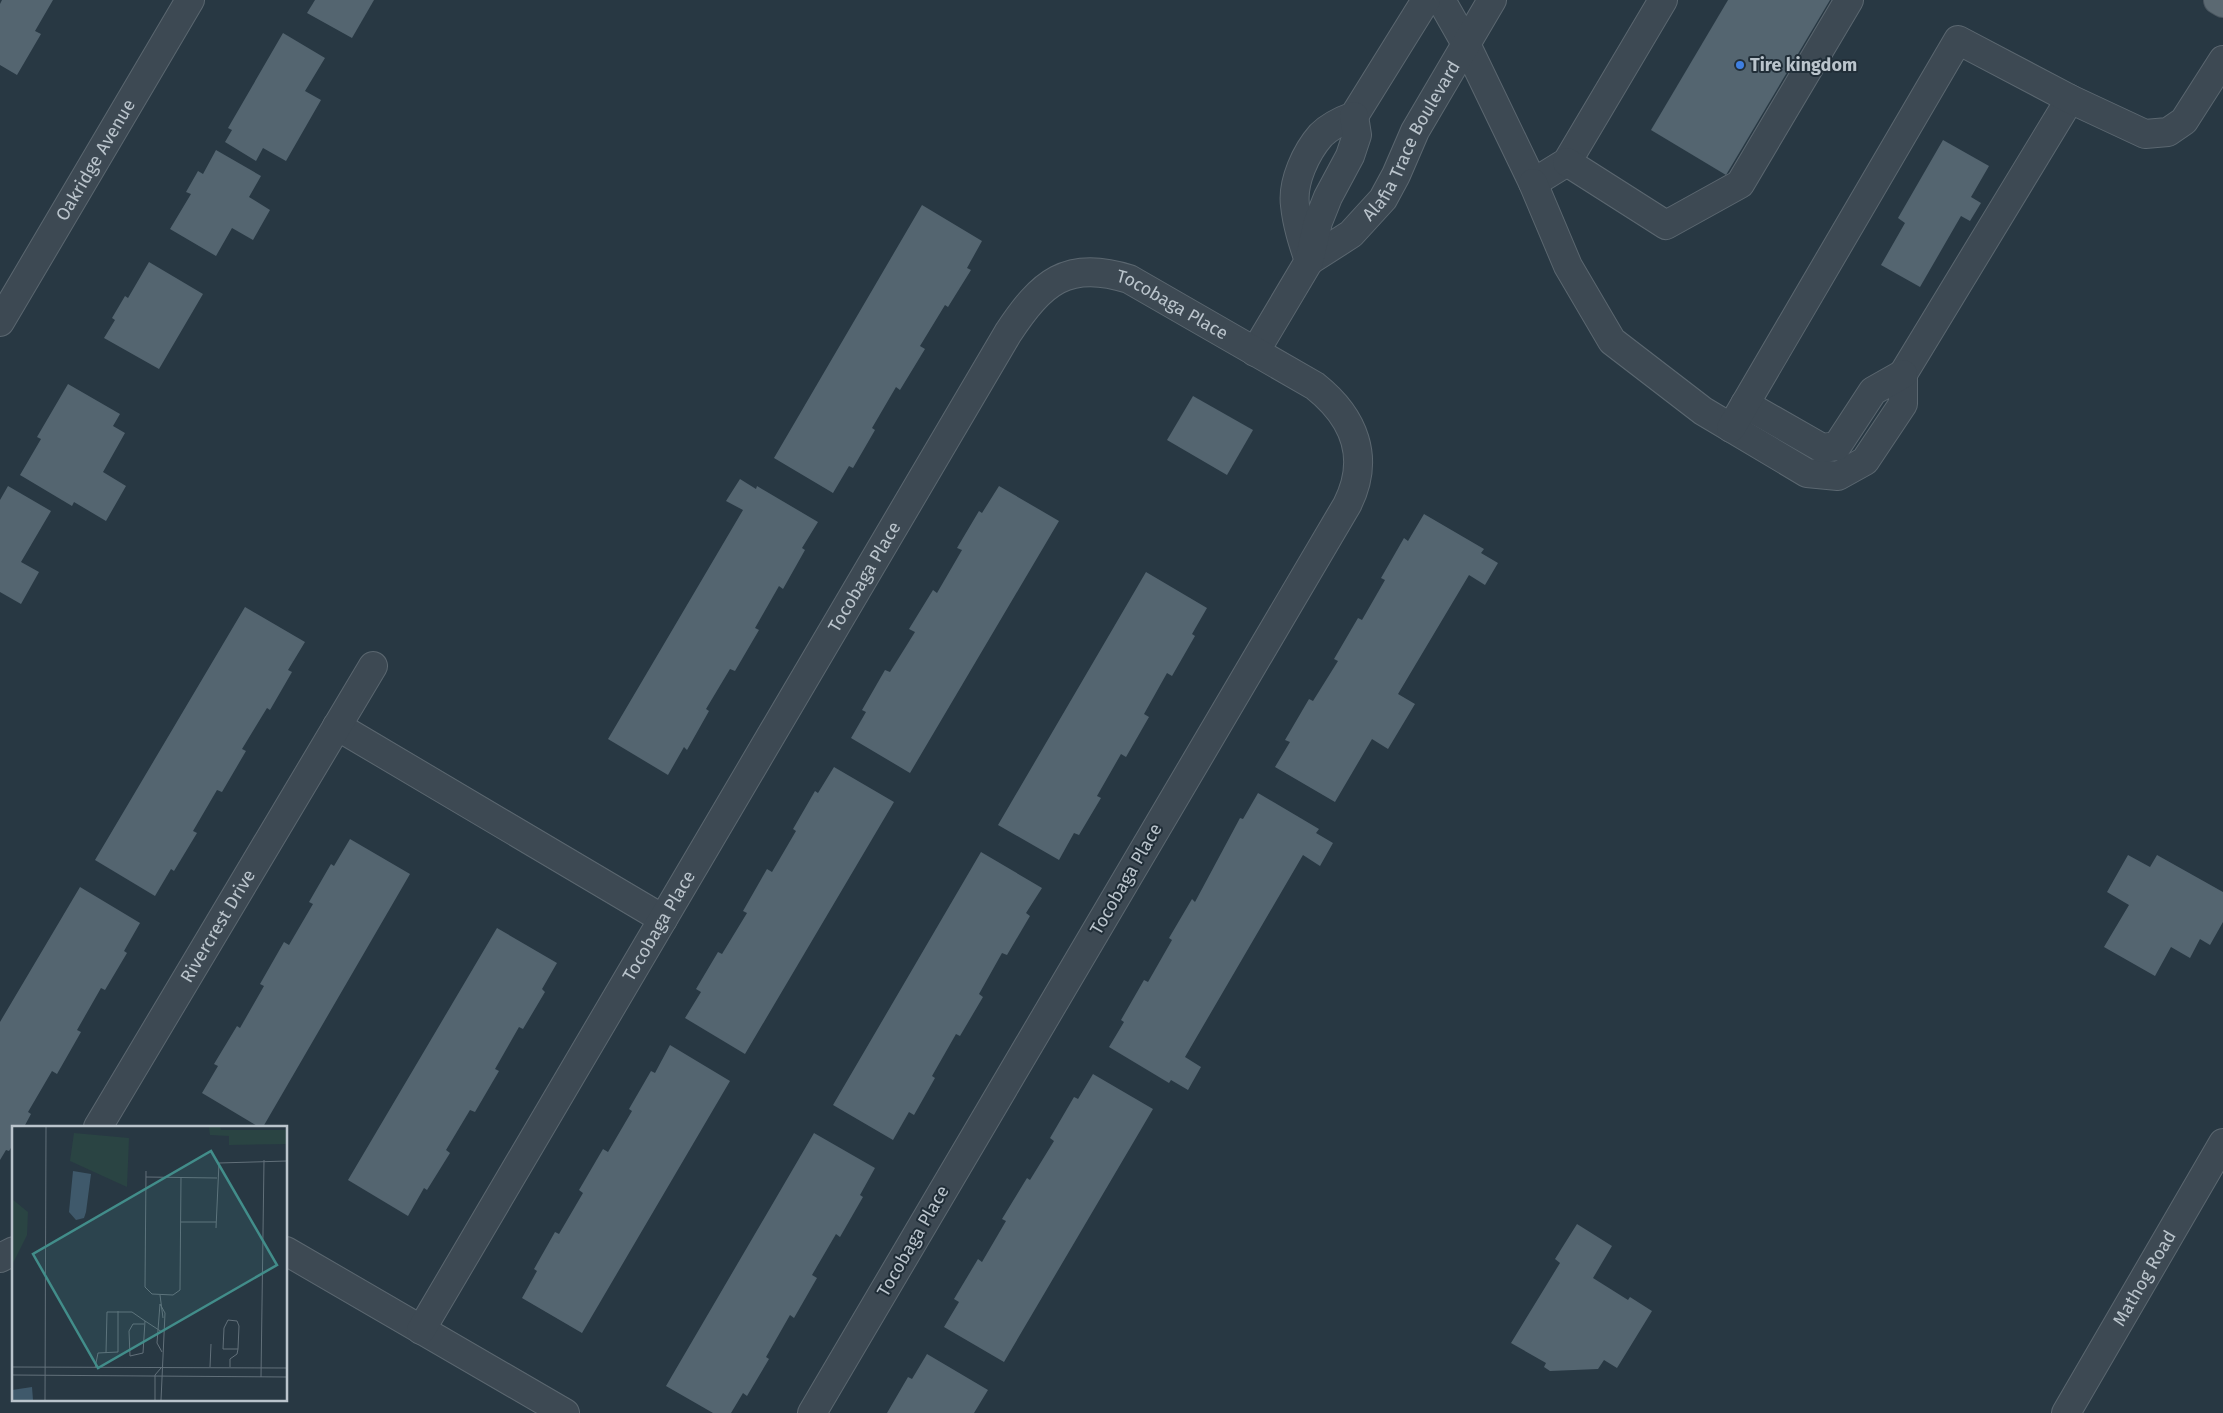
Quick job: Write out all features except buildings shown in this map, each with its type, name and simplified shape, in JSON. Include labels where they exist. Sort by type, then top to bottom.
[{"type":"main road","points":[[2218,0],[2223,3]]},
{"type":"street","name":"Oakridge Avenue","points":[[0,322],[190,0]]},
{"type":"street","points":[[1309,261],[1299,231],[1294,203],[1299,174],[1322,134],[1338,123],[1354,116],[1426,0]]},
{"type":"street","points":[[1442,0],[1466,44],[1532,183],[1568,266],[1612,341],[1703,411],[1731,428],[1807,472],[1838,476],[1865,461],[1903,404],[1903,374]]},
{"type":"street","name":"Alafia Trace Boulevard","points":[[1309,261],[1351,234],[1383,200],[1415,131],[1492,0]]},
{"type":"street","points":[[1532,183],[1568,162],[1663,0]]},
{"type":"street","points":[[1568,162],[1666,225],[1740,184],[1849,0]]},
{"type":"street","points":[[1731,428],[1958,40],[2070,100],[2145,134],[2168,132],[2184,121],[2223,60]]},
{"type":"street","points":[[1745,404],[1822,448],[1837,446],[1873,391],[1903,374],[2070,100]]},
{"type":"street","name":"Alafia Trace Boulevard","points":[[1255,352],[1309,261],[1318,222],[1328,196],[1350,156],[1357,135],[1354,116]]},
{"type":"street","name":"Tocobaga Place","points":[[421,1330],[1008,333],[1025,307],[1040,290],[1063,277],[1082,272],[1106,272],[1129,279],[1315,386],[1329,398],[1351,428],[1357,445],[1359,462],[1353,493],[812,1413]]},
{"type":"street","name":"Rivercrest Drive","points":[[99,1126],[373,666]]},
{"type":"street","points":[[337,726],[663,919]]},
{"type":"street","name":"Mathog Road","points":[[2066,1413],[2223,1143]]},
{"type":"street","points":[[288,1252],[565,1413]]},
{"type":"street","points":[[0,1258],[12,1253]]},
{"type":"place","name":"Tire kingdom","points":[[1740,65]]}]
